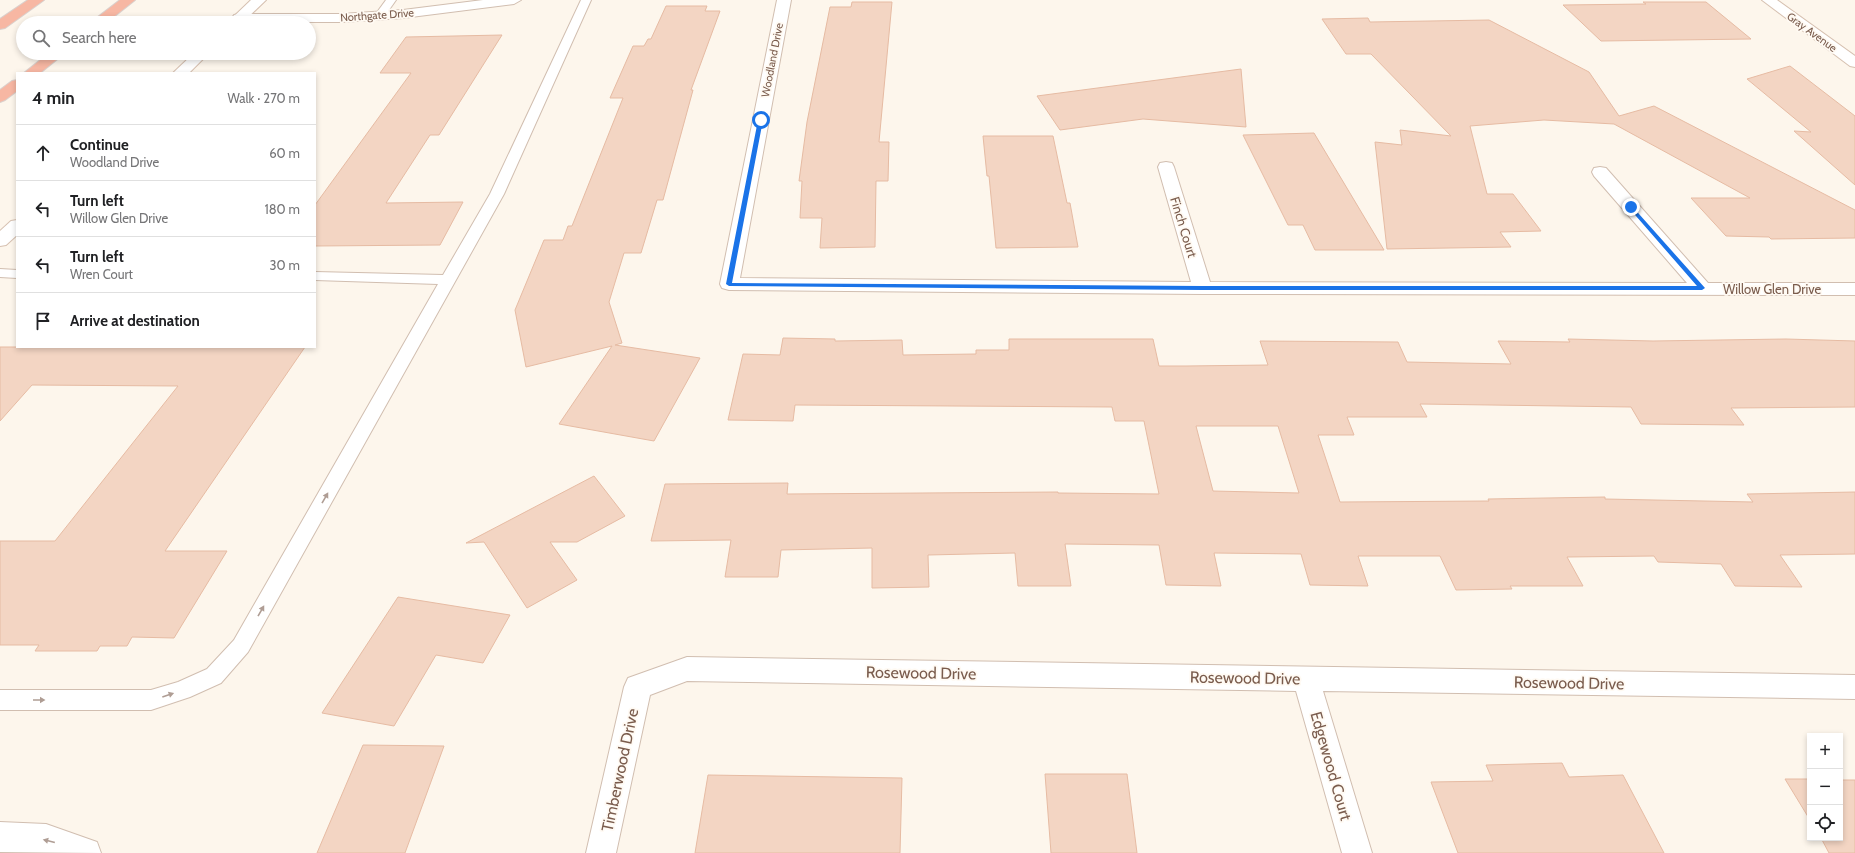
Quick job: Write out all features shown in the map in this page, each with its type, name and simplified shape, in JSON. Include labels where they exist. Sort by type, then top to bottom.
[{"type":"highway","points":[[0,25],[37,0]]},
{"type":"highway","points":[[107,16],[128,0]]},
{"type":"highway","points":[[32,72],[49,60]]},
{"type":"highway","points":[[0,97],[16,85]]},
{"type":"street","points":[[242,16],[259,0]]},
{"type":"street","name":"Northgate Drive","points":[[316,19],[462,8],[514,0]]},
{"type":"street","name":"Woodland Drive","points":[[729,284],[784,0]]},
{"type":"street","name":"Gray Avenue","points":[[1769,0],[1855,63]]},
{"type":"street","points":[[181,72],[194,60]]},
{"type":"street","name":"Finch Court","points":[[1166,167],[1202,288]]},
{"type":"street","points":[[1600,172],[1702,288]]},
{"type":"street","points":[[0,240],[16,226]]},
{"type":"street","name":"Willow Glen Drive","points":[[729,284],[1202,288],[1855,289]]},
{"type":"street","name":"Rosewood Drive","points":[[638,687],[687,669],[1855,687]]},
{"type":"street","name":"Edgewood Court","points":[[1306,679],[1357,853]]},
{"type":"street","name":"Timberwood Drive","points":[[602,853],[638,687]]},
{"type":"street","points":[[0,837],[46,839],[86,853]]},
{"type":"lane","points":[[380,15],[391,0]]},
{"type":"lane","points":[[0,700],[151,700],[182,690],[214,676],[241,646],[496,194],[586,0]]},
{"type":"lane","points":[[0,274],[16,274]]},
{"type":"lane","points":[[316,276],[448,280]]},
{"type":"building","points":[[852,2],[892,2],[879,142],[889,142],[888,181],[876,181],[875,247],[820,248],[822,218],[800,218],[802,181],[799,181],[807,122],[830,7],[851,7]]},
{"type":"building","points":[[1643,2],[1706,2],[1751,39],[1601,41],[1563,5],[1646,4]]},
{"type":"building","points":[[666,6],[707,6],[705,11],[720,11],[691,90],[693,90],[663,200],[657,200],[641,253],[624,253],[609,302],[622,343],[615,345],[700,358],[654,441],[559,424],[612,346],[526,367],[515,310],[544,240],[563,240],[568,226],[572,226],[623,98],[610,98],[633,46],[644,46],[648,39],[651,39]]},
{"type":"building","points":[[1368,18],[1370,22],[1489,20],[1589,72],[1619,116],[1654,106],[1855,210],[1855,238],[1771,239],[1769,237],[1726,236],[1691,198],[1750,198],[1614,124],[1544,120],[1470,126],[1487,194],[1513,194],[1541,231],[1500,232],[1511,247],[1387,249],[1375,142],[1402,145],[1400,130],[1451,136],[1371,54],[1346,54],[1322,19]]},
{"type":"building","points":[[502,35],[439,135],[430,135],[386,203],[463,202],[440,245],[316,246],[316,204],[411,73],[380,73],[406,37]]},
{"type":"building","points":[[1790,66],[1855,116],[1855,185],[1794,131],[1811,132],[1747,79]]},
{"type":"building","points":[[1241,69],[1246,127],[1143,119],[1060,130],[1037,96]]},
{"type":"building","points":[[1314,133],[1384,250],[1315,250],[1303,225],[1288,225],[1243,135]]},
{"type":"building","points":[[983,136],[1053,136],[1067,203],[1070,203],[1078,247],[996,248],[989,176],[987,176]]},
{"type":"building","points":[[783,338],[835,339],[835,341],[902,340],[903,355],[976,354],[976,350],[1009,350],[1009,339],[1153,339],[1159,366],[1268,365],[1260,341],[1398,342],[1407,362],[1511,364],[1498,341],[1570,342],[1568,339],[1653,341],[1786,339],[1855,341],[1855,407],[1731,408],[1744,425],[1641,424],[1631,407],[1420,404],[1427,417],[1347,417],[1354,435],[1318,435],[1340,502],[1489,501],[1488,499],[1605,497],[1605,499],[1753,502],[1747,494],[1855,492],[1855,554],[1780,555],[1802,587],[1735,586],[1721,564],[1658,562],[1654,556],[1567,557],[1583,586],[1510,586],[1512,589],[1456,590],[1440,556],[1358,556],[1368,586],[1310,585],[1301,554],[1214,553],[1221,586],[1166,585],[1159,545],[1065,544],[1071,586],[1018,586],[1015,553],[928,555],[929,587],[872,588],[872,548],[781,550],[778,577],[725,577],[731,540],[651,541],[665,484],[788,483],[787,494],[1058,492],[1159,494],[1144,421],[1115,421],[1112,407],[795,405],[793,421],[728,420],[743,354],[780,355]],"holes":[[[1196,426],[1278,426],[1299,493],[1213,491]]]},
{"type":"building","points":[[0,347],[304,348],[165,551],[227,551],[174,638],[132,637],[127,646],[100,646],[97,651],[35,651],[39,645],[0,645],[0,541],[55,541],[178,386],[32,385],[0,421]]},
{"type":"building","points":[[594,476],[625,516],[577,542],[550,542],[577,580],[527,608],[484,542],[466,543]]},
{"type":"building","points":[[398,597],[510,615],[483,663],[436,655],[394,726],[322,713]]},
{"type":"building","points":[[363,745],[444,746],[405,853],[317,853]]},
{"type":"building","points":[[1562,763],[1569,777],[1623,775],[1664,853],[1458,853],[1431,782],[1493,781],[1486,765]]},
{"type":"building","points":[[1045,774],[1127,774],[1137,853],[1051,853]]},
{"type":"building","points":[[708,775],[902,778],[900,853],[695,853]]},
{"type":"building","points":[[1785,779],[1807,779],[1807,815]]},
{"type":"building","points":[[1843,780],[1855,780],[1855,853],[1829,853],[1823,841],[1843,841]]},
{"type":"route","points":[[761,120],[729,284],[1202,288],[1702,288],[1631,207]]}]
